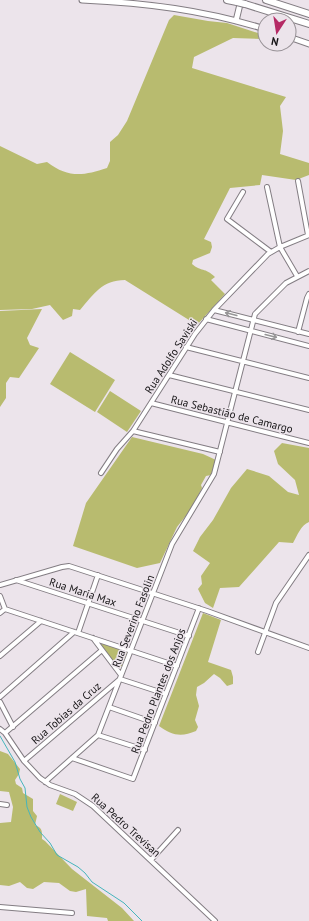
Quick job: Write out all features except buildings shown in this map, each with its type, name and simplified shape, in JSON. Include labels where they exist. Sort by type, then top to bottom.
[{"type":"highway","points":[[227,0],[241,2],[309,24]]},
{"type":"highway","points":[[266,0],[309,14]]},
{"type":"main road","points":[[82,0],[159,5],[204,13],[257,27]]},
{"type":"main road","points":[[236,21],[241,2]]},
{"type":"main road","points":[[297,40],[309,44]]},
{"type":"street","points":[[298,181],[308,235]]},
{"type":"street","points":[[267,187],[280,248],[297,276]]},
{"type":"street","points":[[243,192],[227,219],[271,252]]},
{"type":"street","name":"Rua Adolfo Saviski","points":[[101,473],[117,449],[133,430],[186,347],[206,319],[271,252],[308,235]]},
{"type":"street","name":"Rua Severino Fasolin","points":[[45,782],[98,735],[174,538],[212,478],[220,452],[253,320],[258,310],[282,286],[297,276],[309,271]]},
{"type":"street","points":[[298,332],[309,294]]},
{"type":"street","points":[[214,310],[309,334]]},
{"type":"street","points":[[206,319],[309,346]]},
{"type":"street","points":[[186,347],[309,378]]},
{"type":"street","points":[[169,375],[309,410]]},
{"type":"street","name":"Rua Sebastião de Camargo","points":[[151,403],[309,443]]},
{"type":"street","points":[[133,430],[220,452]]},
{"type":"street","points":[[258,652],[276,603],[309,555]]},
{"type":"street","points":[[0,585],[66,566],[73,567],[200,608],[309,648]]},
{"type":"street","points":[[0,696],[76,633],[98,575]]},
{"type":"street","name":"Rua Maria Max","points":[[16,580],[189,636]]},
{"type":"street","points":[[0,596],[5,609]]},
{"type":"street","name":"Rua Pedro Plantes dos Anjos","points":[[72,758],[134,780],[200,608]]},
{"type":"street","points":[[0,613],[5,609]]},
{"type":"street","points":[[5,609],[177,666]]},
{"type":"street","points":[[0,656],[41,621]]},
{"type":"street","points":[[93,638],[121,677],[166,694]]},
{"type":"street","points":[[5,733],[102,650]]},
{"type":"street","name":"Rua Tobias da Cruz","points":[[24,761],[121,677]]},
{"type":"street","points":[[0,702],[13,727]]},
{"type":"street","points":[[109,707],[155,723]]},
{"type":"street","name":"Rua Pedro Trevisan","points":[[0,729],[5,733],[34,773],[45,782],[75,794],[88,802],[215,921]]},
{"type":"street","points":[[98,735],[145,750]]},
{"type":"street","points":[[0,804],[7,805]]},
{"type":"street","points":[[151,860],[178,830]]},
{"type":"street","points":[[0,907],[72,913]]},
{"type":"green space","points":[[174,15],[227,23],[257,33],[257,39],[233,38],[194,57],[192,68],[286,97],[280,106],[283,131],[280,154],[309,163],[309,175],[296,180],[262,175],[260,185],[230,188],[204,239],[211,242],[212,247],[210,253],[193,260],[192,264],[215,277],[211,280],[225,294],[197,325],[125,280],[110,282],[104,285],[94,293],[80,310],[73,309],[72,316],[63,320],[50,305],[32,309],[0,310],[0,146],[37,164],[47,162],[62,171],[69,173],[83,174],[107,168],[110,161],[110,142],[118,135],[127,121],[169,20]]},
{"type":"green space","points":[[42,309],[27,338],[30,345],[39,348],[19,378],[10,377],[6,383],[6,398],[0,407],[0,311]]},
{"type":"green space","points":[[70,352],[115,380],[95,412],[50,384]]},
{"type":"green space","points":[[110,391],[141,411],[127,432],[97,412]]},
{"type":"green space","points":[[132,437],[203,454],[216,460],[211,475],[206,476],[192,508],[177,527],[160,563],[137,568],[73,546],[86,503]]},
{"type":"green space","points":[[282,443],[309,448],[309,522],[301,528],[293,543],[279,542],[239,587],[220,588],[213,608],[205,603],[198,589],[202,584],[201,576],[210,563],[193,551],[200,537],[213,520],[231,488],[247,469],[269,476],[288,492],[299,495],[295,480],[278,464],[274,451]]},
{"type":"green space","points":[[203,613],[221,620],[208,662],[231,670],[233,684],[227,686],[214,674],[197,687],[196,695],[199,706],[195,720],[198,727],[196,731],[182,735],[173,734],[159,726]]},
{"type":"green space","points":[[96,640],[129,651],[121,673]]},
{"type":"green space","points":[[0,751],[8,754],[20,769],[15,780],[16,784],[22,788],[23,793],[33,799],[33,811],[37,816],[35,825],[41,829],[42,839],[72,869],[122,908],[134,921],[108,921],[107,918],[87,916],[86,889],[76,892],[70,891],[59,883],[44,882],[33,889],[27,888],[20,882],[9,886],[0,885],[0,823],[11,822],[13,807],[9,792],[0,791]]},
{"type":"green space","points":[[60,794],[77,802],[73,811],[56,804]]},
{"type":"waterway","points":[[0,736],[15,762],[20,779],[25,788],[27,807],[31,817],[57,855],[78,867],[92,882],[124,903],[142,921]]}]
